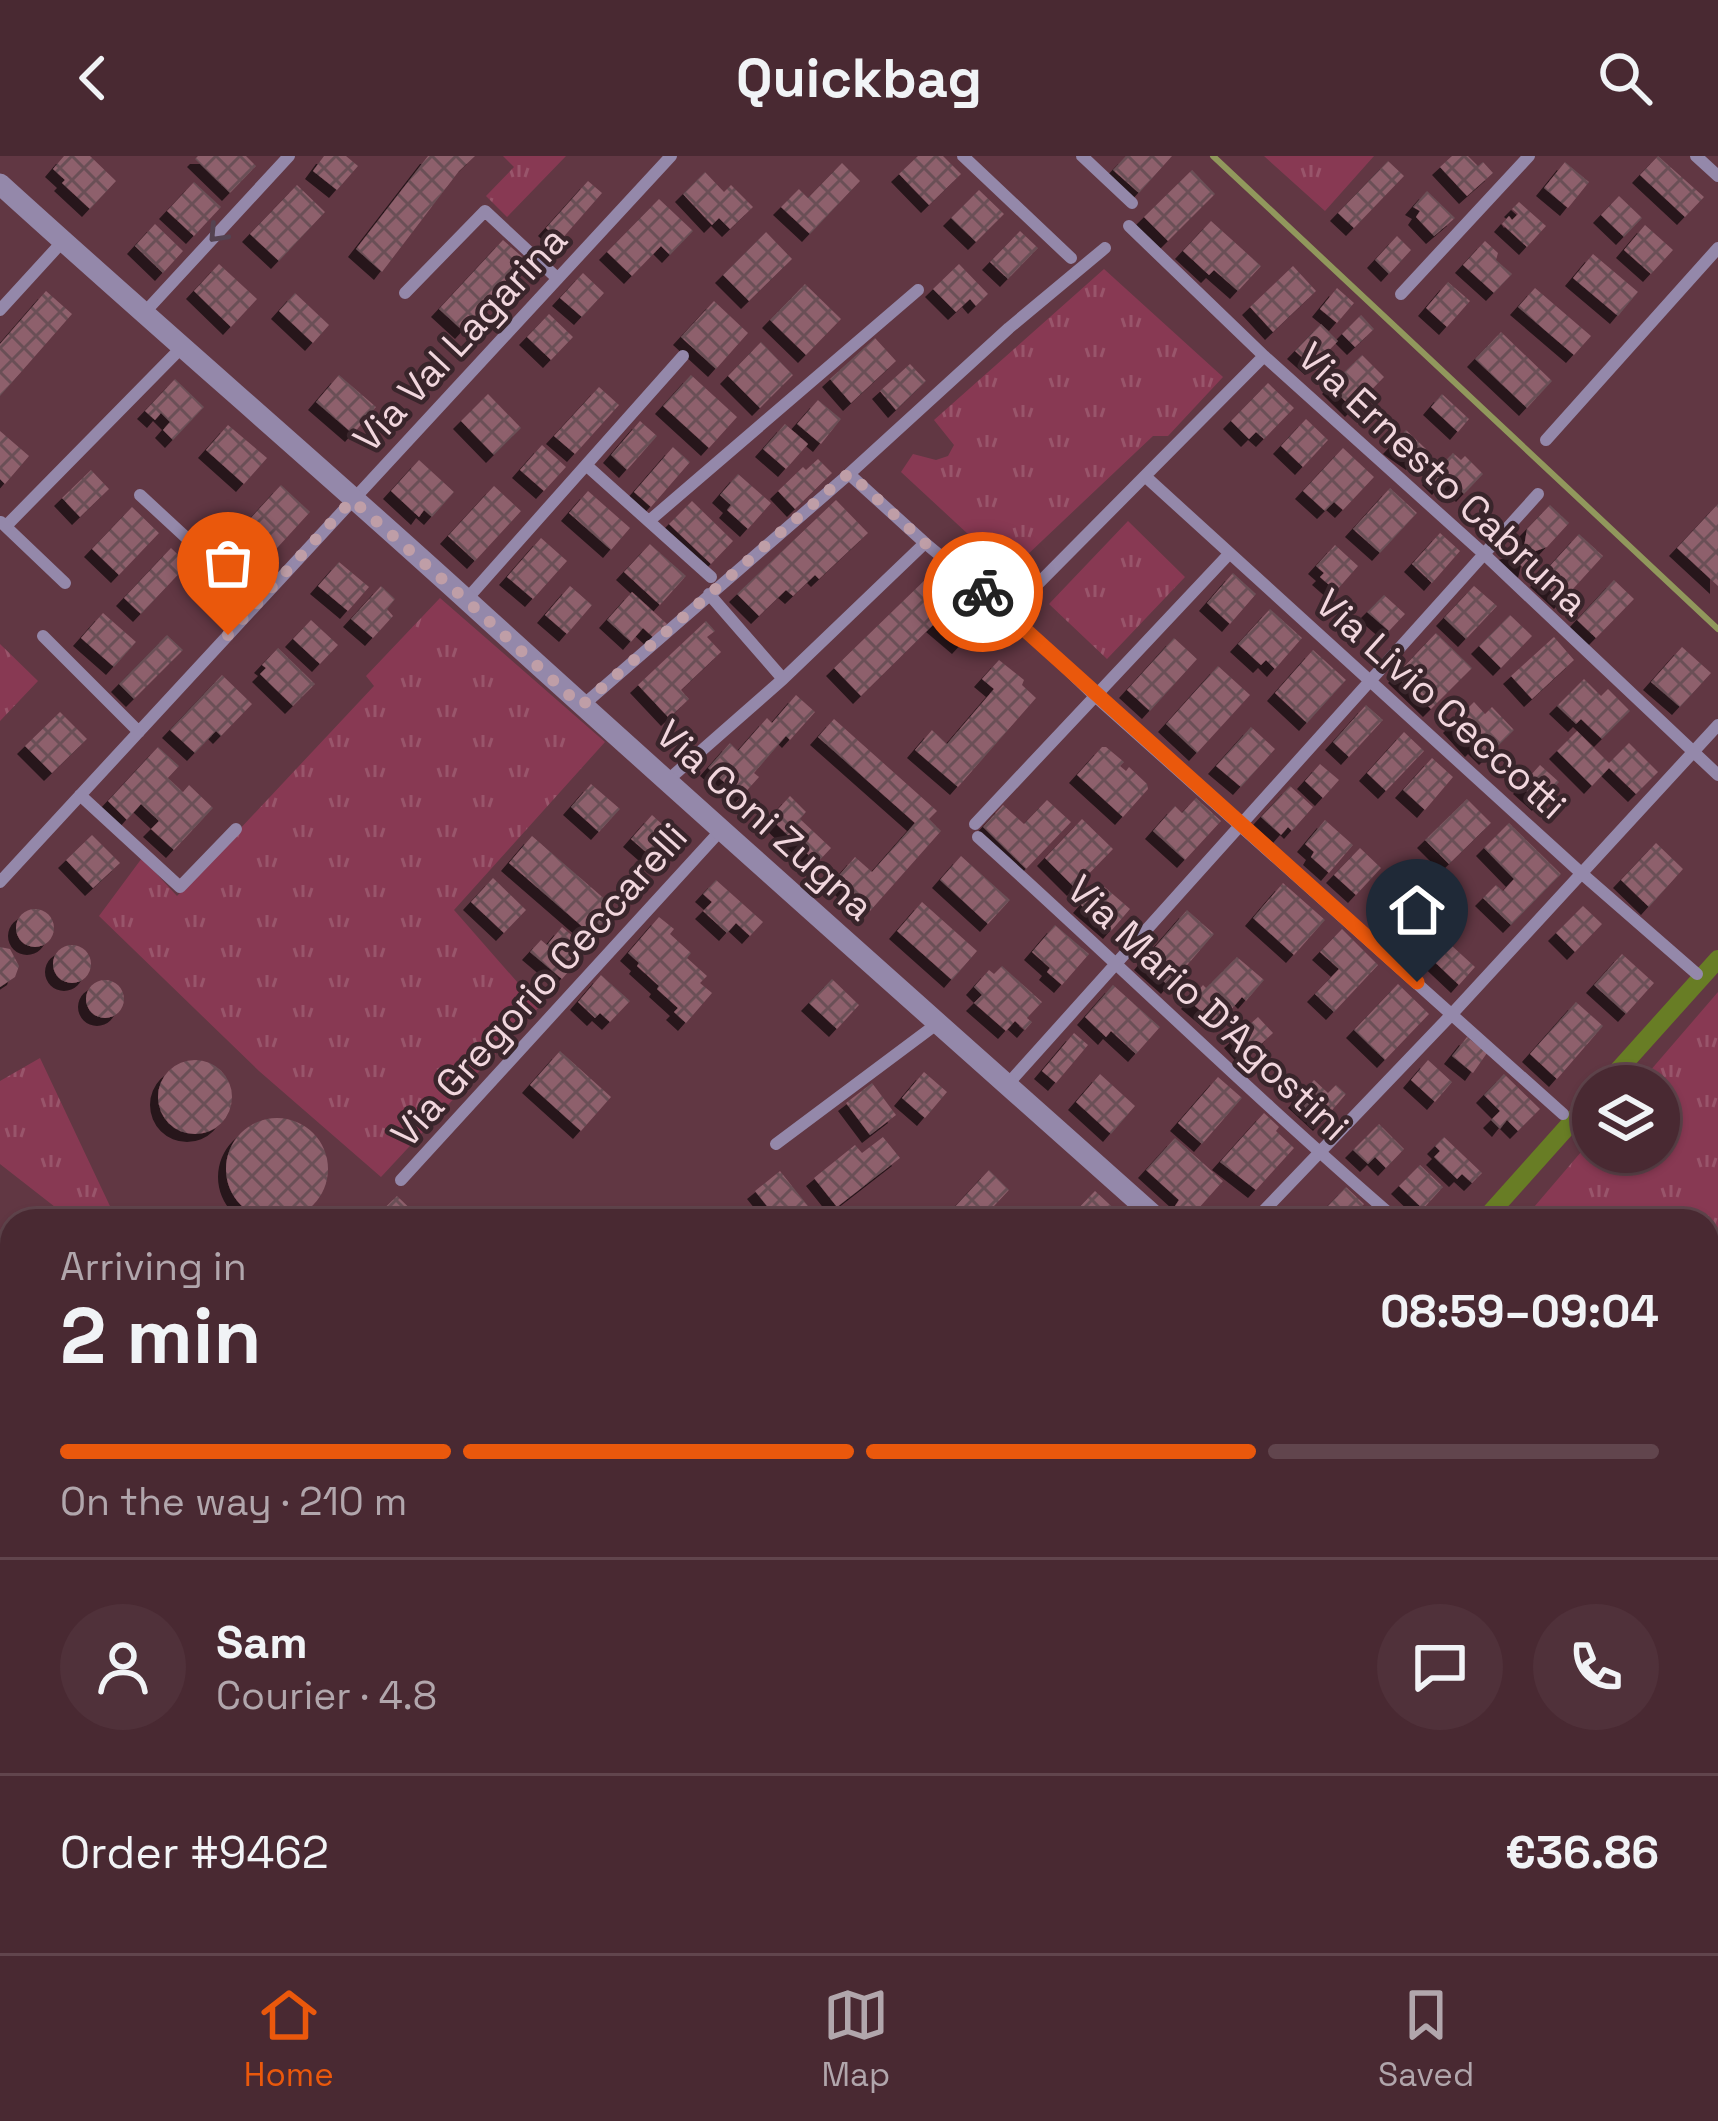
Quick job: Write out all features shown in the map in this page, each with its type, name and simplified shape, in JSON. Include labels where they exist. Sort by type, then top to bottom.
[{"type":"street","points":[[146,312],[289,156]]},
{"type":"street","points":[[963,156],[1071,258]]},
{"type":"street","points":[[1082,156],[1132,203]]},
{"type":"street","points":[[1401,294],[1528,156]]},
{"type":"street","points":[[1696,156],[1718,176]]},
{"type":"street","name":"Via Val Lagarina","points":[[0,882],[663,159]]},
{"type":"street","name":"Via Coni Zugna","points":[[0,184],[1146,1209]]},
{"type":"street","points":[[405,293],[484,211],[557,278]]},
{"type":"street","name":"Via Ernesto Cabruna","points":[[1129,226],[1718,775]]},
{"type":"street","points":[[0,310],[63,241]]},
{"type":"street","points":[[581,706],[1105,248]]},
{"type":"street","points":[[1546,440],[1718,248]]},
{"type":"street","points":[[650,521],[918,290]]},
{"type":"street","points":[[65,583],[3,523],[182,346]]},
{"type":"street","points":[[466,600],[683,356]]},
{"type":"street","points":[[1009,613],[1264,356]]},
{"type":"street","points":[[586,465],[711,577]]},
{"type":"street","points":[[849,473],[1563,1114]]},
{"type":"street","name":"Via Livio Ceccotti","points":[[1146,477],[1697,974]]},
{"type":"street","points":[[1007,1085],[1538,494]]},
{"type":"street","points":[[140,495],[257,603]]},
{"type":"street","points":[[668,780],[783,679],[925,543]]},
{"type":"street","points":[[1095,695],[1228,554]]},
{"type":"street","points":[[709,594],[783,679]]},
{"type":"street","points":[[43,636],[139,732]]},
{"type":"street","name":"Via Mario D'Agostini","points":[[1095,695],[976,831],[1385,1209]]},
{"type":"street","points":[[1265,1209],[1718,725]]},
{"type":"street","points":[[80,795],[181,887],[236,829]]},
{"type":"street","name":"Via Gregorio Ceccarelli","points":[[400,1180],[722,829]]},
{"type":"street","points":[[776,1144],[938,1022]]},
{"type":"green space","points":[[503,156],[566,156],[507,217],[486,196],[514,167]]},
{"type":"green space","points":[[1264,156],[1374,156],[1325,211]]},
{"type":"green space","points":[[1104,269],[1223,377],[1168,436],[1153,436],[1009,572],[901,472],[913,454],[936,460],[948,456],[954,445],[934,420]]},
{"type":"green space","points":[[1128,521],[1185,577],[1107,659],[1049,604]]},
{"type":"green space","points":[[440,598],[605,742],[454,910],[539,1007],[381,1177],[259,1071],[99,916],[142,858],[177,896],[374,686],[366,676]]},
{"type":"green space","points":[[0,644],[38,681],[0,721]]},
{"type":"green space","points":[[1718,992],[1718,1209],[1532,1209],[1572,1163],[1572,1173],[1680,1173],[1680,1065],[1655,1065]]},
{"type":"green space","points":[[40,1058],[111,1209],[58,1209],[0,1164],[0,1081]]},
{"type":"building","points":[[64,156],[90,156],[116,181],[90,209],[53,169]]},
{"type":"building","points":[[246,156],[256,166],[230,193],[195,159]]},
{"type":"building","points":[[324,156],[346,156],[358,166],[337,190],[313,171]]},
{"type":"building","points":[[428,156],[475,156],[382,272],[356,249]]},
{"type":"building","points":[[918,156],[943,156],[961,174],[929,205],[899,174]]},
{"type":"building","points":[[1126,156],[1172,156],[1139,193],[1113,170]]},
{"type":"building","points":[[1452,156],[1468,156],[1478,166],[1483,162],[1493,173],[1467,196],[1440,167]]},
{"type":"building","points":[[1658,156],[1704,197],[1685,217],[1640,175]]},
{"type":"building","points":[[1388,161],[1404,176],[1354,228],[1338,213]]},
{"type":"building","points":[[1565,162],[1589,182],[1568,208],[1544,188]]},
{"type":"building","points":[[842,163],[860,181],[810,234],[781,207],[799,189],[808,198]]},
{"type":"building","points":[[1192,170],[1215,194],[1168,241],[1144,217]]},
{"type":"building","points":[[705,172],[724,192],[731,185],[753,207],[730,229],[719,218],[712,225],[683,194]]},
{"type":"building","points":[[588,181],[602,193],[560,241],[546,228]]},
{"type":"building","points":[[194,182],[221,207],[194,236],[167,211]]},
{"type":"building","points":[[297,185],[325,212],[279,261],[250,234]]},
{"type":"building","points":[[979,190],[1004,214],[976,242],[951,218]]},
{"type":"building","points":[[1427,191],[1455,218],[1434,236],[1413,207]]},
{"type":"building","points":[[1619,196],[1642,218],[1624,237],[1601,215]]},
{"type":"building","points":[[659,199],[693,231],[670,255],[661,246],[632,276],[607,252]]},
{"type":"building","points":[[1519,202],[1546,226],[1527,247],[1502,224],[1518,214],[1512,209]]},
{"type":"building","points":[[1211,221],[1261,266],[1238,291],[1214,270],[1209,275],[1183,251]]},
{"type":"building","points":[[155,224],[183,251],[163,273],[135,246]]},
{"type":"building","points":[[1645,225],[1673,250],[1651,274],[1624,250]]},
{"type":"building","points":[[1020,231],[1038,248],[1008,279],[990,262]]},
{"type":"building","points":[[766,232],[792,259],[749,301],[723,275]]},
{"type":"building","points":[[1397,236],[1411,250],[1389,274],[1375,260]]},
{"type":"building","points":[[503,240],[527,261],[463,331],[439,309]]},
{"type":"building","points":[[1485,241],[1512,274],[1494,293],[1463,265]]},
{"type":"building","points":[[1593,254],[1638,292],[1618,316],[1573,278]]},
{"type":"building","points":[[219,264],[257,299],[231,327],[194,291]]},
{"type":"building","points":[[959,264],[988,294],[976,306],[970,299],[956,312],[933,289]]},
{"type":"building","points":[[1293,266],[1316,291],[1273,332],[1250,307]]},
{"type":"building","points":[[583,273],[604,293],[582,317],[560,298]]},
{"type":"building","points":[[1448,282],[1470,301],[1447,327],[1426,308]]},
{"type":"building","points":[[805,284],[841,319],[806,355],[770,320]]},
{"type":"building","points":[[1337,288],[1354,303],[1337,323],[1320,309]]},
{"type":"building","points":[[1535,288],[1591,336],[1574,355],[1518,307]]},
{"type":"building","points":[[46,291],[72,314],[0,396],[0,344]]},
{"type":"building","points":[[295,293],[329,325],[313,343],[279,311]]},
{"type":"building","points":[[714,301],[748,333],[716,369],[681,337]]},
{"type":"building","points":[[549,314],[573,337],[551,360],[527,337]]},
{"type":"building","points":[[1361,315],[1374,329],[1355,347],[1342,334]]},
{"type":"building","points":[[1321,324],[1338,341],[1313,367],[1295,351]]},
{"type":"building","points":[[1501,332],[1552,381],[1527,408],[1475,359]]},
{"type":"building","points":[[875,338],[896,361],[851,403],[830,379]]},
{"type":"building","points":[[761,342],[793,375],[760,408],[728,376]]},
{"type":"building","points":[[1362,355],[1384,377],[1353,409],[1330,386]]},
{"type":"building","points":[[910,364],[926,381],[896,410],[880,391]]},
{"type":"building","points":[[339,375],[376,407],[353,434],[316,402]]},
{"type":"building","points":[[691,375],[737,417],[709,448],[663,406]]},
{"type":"building","points":[[175,379],[204,407],[173,440],[163,430],[170,422],[161,413],[155,420],[145,411]]},
{"type":"building","points":[[1268,383],[1294,408],[1264,439],[1256,432],[1249,439],[1231,421]]},
{"type":"building","points":[[599,387],[619,405],[575,454],[554,436]]},
{"type":"building","points":[[488,394],[521,428],[494,455],[461,421]]},
{"type":"building","points":[[1442,394],[1469,419],[1458,432],[1431,407]]},
{"type":"building","points":[[818,400],[841,419],[821,444],[797,424]]},
{"type":"building","points":[[1306,419],[1328,440],[1303,467],[1281,446]]},
{"type":"building","points":[[640,421],[657,436],[627,470],[611,455]]},
{"type":"building","points":[[785,424],[808,444],[786,469],[763,449]]},
{"type":"building","points":[[228,425],[267,458],[244,484],[206,450]]},
{"type":"building","points":[[1406,430],[1426,449],[1414,462],[1391,446]]},
{"type":"building","points":[[0,431],[29,456],[5,484],[0,479]]},
{"type":"building","points":[[542,445],[566,467],[544,491],[520,470]]},
{"type":"building","points":[[673,447],[690,462],[651,507],[634,492]]},
{"type":"building","points":[[1343,448],[1374,477],[1343,510],[1334,502],[1325,511],[1303,491]]},
{"type":"building","points":[[1453,453],[1461,460],[1465,456],[1483,474],[1464,494],[1448,478],[1440,487],[1430,477]]},
{"type":"building","points":[[818,459],[832,473],[795,509],[778,491]]},
{"type":"building","points":[[419,460],[454,492],[432,517],[424,510],[419,517],[391,491]]},
{"type":"building","points":[[91,470],[109,489],[80,517],[62,498]]},
{"type":"building","points":[[738,474],[771,503],[748,529],[727,510],[731,505],[720,495]]},
{"type":"building","points":[[281,485],[310,512],[256,571],[227,544]]},
{"type":"building","points":[[494,486],[521,511],[475,561],[448,536]]},
{"type":"building","points":[[1390,488],[1417,513],[1380,553],[1353,529]]},
{"type":"building","points":[[588,491],[630,528],[611,550],[569,513]]},
{"type":"building","points":[[836,500],[868,533],[819,579],[815,575],[793,596],[786,590],[759,616],[737,594]]},
{"type":"building","points":[[692,501],[733,541],[711,564],[669,524]]},
{"type":"building","points":[[1718,504],[1718,586],[1677,548]]},
{"type":"building","points":[[1550,505],[1569,523],[1547,547],[1530,553],[1526,570],[1506,552],[1524,547],[1527,529]]},
{"type":"building","points":[[132,507],[159,533],[119,575],[92,549]]},
{"type":"building","points":[[1440,533],[1460,551],[1432,583],[1412,564]]},
{"type":"building","points":[[1579,534],[1603,556],[1562,601],[1538,579]]},
{"type":"building","points":[[541,538],[567,561],[533,599],[507,577]]},
{"type":"building","points":[[650,544],[686,576],[660,605],[624,572]]},
{"type":"building","points":[[1335,545],[1358,566],[1336,591],[1320,577],[1324,573],[1316,566]]},
{"type":"building","points":[[171,548],[188,564],[141,614],[124,598]]},
{"type":"building","points":[[339,562],[369,587],[348,611],[318,586]]},
{"type":"building","points":[[1233,573],[1256,594],[1230,624],[1207,603]]},
{"type":"building","points":[[929,576],[982,622],[960,646],[934,624],[861,696],[834,668]]},
{"type":"building","points":[[1614,580],[1634,599],[1596,638],[1577,620]]},
{"type":"building","points":[[381,586],[395,599],[387,609],[393,616],[373,638],[351,619]]},
{"type":"building","points":[[570,586],[592,605],[567,634],[545,615]]},
{"type":"building","points":[[1474,586],[1497,606],[1466,639],[1444,618]]},
{"type":"building","points":[[632,592],[667,624],[654,638],[643,628],[631,642],[607,620]]},
{"type":"building","points":[[1384,595],[1405,614],[1389,631],[1367,612]]},
{"type":"building","points":[[1270,609],[1302,638],[1275,669],[1266,660],[1261,665],[1238,644]]},
{"type":"building","points":[[103,613],[136,642],[114,667],[81,638]]},
{"type":"building","points":[[1510,615],[1532,636],[1501,668],[1479,646]]},
{"type":"building","points":[[311,620],[338,645],[320,664],[293,639]]},
{"type":"building","points":[[706,621],[715,631],[707,637],[721,652],[681,690],[689,699],[669,718],[638,685]]},
{"type":"building","points":[[1436,633],[1472,668],[1431,709],[1396,675]]},
{"type":"building","points":[[167,635],[183,650],[134,699],[119,684]]},
{"type":"building","points":[[1554,637],[1574,660],[1532,699],[1511,676]]},
{"type":"building","points":[[1174,638],[1197,659],[1150,711],[1127,690]]},
{"type":"building","points":[[1682,647],[1711,673],[1680,707],[1651,682]]},
{"type":"building","points":[[278,648],[315,684],[293,706],[260,674]]},
{"type":"building","points":[[1313,650],[1346,680],[1307,723],[1275,693]]},
{"type":"building","points":[[999,660],[1024,680],[1022,685],[1036,698],[958,787],[915,750],[932,730],[947,744],[994,689],[982,679]]},
{"type":"building","points":[[1218,666],[1250,695],[1197,753],[1166,724]]},
{"type":"building","points":[[222,675],[252,704],[221,736],[216,731],[195,753],[170,730]]},
{"type":"building","points":[[1584,679],[1601,696],[1608,689],[1630,711],[1602,739],[1581,719],[1576,724],[1557,706]]},
{"type":"building","points":[[796,695],[815,712],[790,740],[786,736],[754,773],[759,777],[741,797],[708,768],[730,743],[738,751],[767,718],[772,723]]},
{"type":"building","points":[[1474,702],[1485,714],[1492,707],[1514,730],[1487,757],[1451,725]]},
{"type":"building","points":[[1366,705],[1383,720],[1349,757],[1333,742]]},
{"type":"building","points":[[60,712],[87,739],[52,773],[25,746]]},
{"type":"building","points":[[834,719],[937,811],[929,819],[941,831],[870,911],[835,880],[855,857],[872,872],[915,823],[818,737]]},
{"type":"building","points":[[1251,727],[1275,749],[1241,787],[1216,766]]},
{"type":"building","points":[[1577,731],[1609,763],[1629,743],[1658,772],[1636,794],[1609,768],[1592,786],[1557,751]]},
{"type":"building","points":[[1404,732],[1424,751],[1386,791],[1367,773]]},
{"type":"building","points":[[158,747],[179,766],[168,778],[183,792],[189,785],[213,808],[174,850],[151,829],[159,821],[141,804],[127,820],[108,801]]},
{"type":"building","points":[[1102,747],[1147,784],[1148,789],[1123,817],[1077,775]]},
{"type":"building","points":[[1432,758],[1453,777],[1425,810],[1403,790]]},
{"type":"building","points":[[1320,764],[1339,780],[1323,798],[1305,781]]},
{"type":"building","points":[[1540,765],[1559,782],[1540,803],[1521,786]]},
{"type":"building","points":[[591,784],[620,809],[599,832],[571,807]]},
{"type":"building","points":[[1290,786],[1313,807],[1292,831],[1288,827],[1281,835],[1261,817]]},
{"type":"building","points":[[790,796],[806,812],[800,819],[831,848],[817,863],[770,818]]},
{"type":"building","points":[[1196,798],[1221,821],[1185,860],[1153,831],[1175,806],[1182,813]]},
{"type":"building","points":[[1467,799],[1491,823],[1449,864],[1425,840]]},
{"type":"building","points":[[1047,800],[1071,822],[1026,869],[983,827],[1003,805],[1024,824]]},
{"type":"building","points":[[652,815],[675,836],[654,859],[631,839]]},
{"type":"building","points":[[1082,819],[1113,849],[1075,888],[1045,858]]},
{"type":"building","points":[[1325,820],[1353,845],[1329,873],[1311,857],[1314,852],[1305,844]]},
{"type":"building","points":[[1509,823],[1561,874],[1511,925],[1483,898],[1496,885],[1503,891],[1514,879],[1484,848]]},
{"type":"building","points":[[92,835],[120,863],[93,888],[66,860]]},
{"type":"building","points":[[532,836],[615,908],[592,935],[509,863]]},
{"type":"building","points":[[1656,843],[1683,869],[1649,907],[1621,880]]},
{"type":"building","points":[[1360,848],[1381,868],[1356,895],[1334,875]]},
{"type":"building","points":[[961,856],[1010,900],[988,924],[940,880]]},
{"type":"building","points":[[1408,874],[1434,896],[1401,935],[1375,912]]},
{"type":"building","points":[[493,878],[526,910],[504,933],[471,902]]},
{"type":"building","points":[[716,880],[763,922],[750,936],[736,923],[727,933],[703,911],[712,902],[703,894]]},
{"type":"building","points":[[1100,883],[1130,909],[1111,931],[1081,905]]},
{"type":"building","points":[[1283,883],[1325,920],[1294,955],[1253,918]]},
{"type":"building","points":[[922,902],[977,951],[952,980],[897,931]]},
{"type":"building","points":[[1583,906],[1602,924],[1575,952],[1556,933]]},
{"type":"building","points":[[35,909],[48,915],[54,928],[48,941],[35,947],[22,941],[16,928],[22,915]]},
{"type":"building","points":[[1187,910],[1214,934],[1169,986],[1142,962]]},
{"type":"building","points":[[659,917],[691,953],[687,958],[707,976],[700,983],[712,993],[686,1023],[628,953]]},
{"type":"building","points":[[1055,925],[1089,954],[1062,985],[1032,952]]},
{"type":"building","points":[[562,927],[588,949],[562,979],[530,952],[541,940],[547,945]]},
{"type":"building","points":[[1342,929],[1378,965],[1334,1012],[1315,994],[1339,969],[1320,952]]},
{"type":"building","points":[[1439,934],[1475,967],[1459,985],[1423,951]]},
{"type":"building","points":[[72,945],[85,951],[91,964],[85,977],[72,983],[59,977],[53,964],[59,951]]},
{"type":"building","points":[[0,947],[10,949],[19,966],[15,977],[0,987]]},
{"type":"building","points":[[1622,954],[1654,983],[1626,1014],[1594,985]]},
{"type":"building","points":[[1237,957],[1264,980],[1246,1001],[1242,997],[1230,1011],[1226,1007],[1214,1022],[1189,1001]]},
{"type":"building","points":[[1002,966],[1042,1002],[1027,1018],[1032,1022],[1025,1030],[1015,1021],[1006,1031],[974,1003],[982,995],[974,987],[989,970],[994,974]]},
{"type":"building","points":[[601,975],[630,1001],[610,1022],[600,1013],[595,1018],[578,1002]]},
{"type":"building","points":[[832,979],[859,1005],[837,1029],[809,1003]]},
{"type":"building","points":[[105,980],[118,986],[124,999],[118,1012],[105,1018],[92,1012],[86,999],[92,986]]},
{"type":"building","points":[[1398,984],[1429,1014],[1385,1060],[1354,1030]]},
{"type":"building","points":[[1113,985],[1160,1027],[1136,1054],[1111,1031],[1106,1037],[1085,1017]]},
{"type":"building","points":[[1576,1002],[1603,1026],[1557,1079],[1530,1054]]},
{"type":"building","points":[[1258,1017],[1273,1033],[1247,1057],[1232,1040]]},
{"type":"building","points":[[1074,1033],[1088,1045],[1056,1083],[1042,1071]]},
{"type":"building","points":[[1467,1037],[1487,1053],[1473,1073],[1452,1056]]},
{"type":"building","points":[[560,1051],[611,1097],[581,1131],[530,1085]]},
{"type":"building","points":[[195,1060],[221,1071],[232,1097],[221,1123],[195,1134],[169,1123],[158,1097],[169,1071]]},
{"type":"building","points":[[1428,1060],[1452,1082],[1435,1102],[1411,1080]]},
{"type":"building","points":[[924,1072],[947,1092],[925,1118],[902,1098]]},
{"type":"building","points":[[1100,1074],[1135,1106],[1111,1134],[1076,1102]]},
{"type":"building","points":[[1504,1074],[1540,1109],[1518,1131],[1507,1120],[1500,1129],[1491,1120],[1500,1111],[1484,1095]]},
{"type":"building","points":[[1218,1077],[1242,1098],[1202,1144],[1178,1123]]},
{"type":"building","points":[[1314,1080],[1328,1093],[1336,1085],[1346,1094],[1321,1123],[1296,1100]]},
{"type":"building","points":[[872,1083],[896,1115],[870,1135],[846,1103]]},
{"type":"building","points":[[1264,1113],[1294,1148],[1256,1190],[1220,1162]]},
{"type":"building","points":[[267,1119],[287,1119],[305,1127],[319,1141],[327,1159],[324,1188],[308,1209],[246,1209],[227,1179],[227,1159],[235,1141],[249,1127]]},
{"type":"building","points":[[1379,1124],[1404,1149],[1386,1168],[1375,1157],[1368,1164],[1353,1150]]},
{"type":"building","points":[[883,1137],[900,1158],[837,1207],[814,1178],[855,1145],[862,1153]]},
{"type":"building","points":[[1444,1137],[1482,1173],[1472,1183],[1462,1174],[1457,1179],[1434,1157],[1440,1151],[1435,1146]]},
{"type":"building","points":[[1175,1138],[1223,1181],[1198,1209],[1178,1209],[1179,1200],[1146,1170]]},
{"type":"building","points":[[1420,1165],[1443,1187],[1423,1209],[1399,1186]]},
{"type":"building","points":[[989,1170],[1009,1190],[991,1209],[953,1209]]},
{"type":"building","points":[[780,1171],[810,1209],[769,1209],[755,1191]]},
{"type":"building","points":[[1346,1187],[1364,1204],[1360,1209],[1326,1208]]},
{"type":"building","points":[[1095,1191],[1114,1209],[1078,1209]]},
{"type":"building","points":[[397,1196],[411,1209],[383,1209]]},
{"type":"waterway","points":[[1213,156],[1718,629]]},
{"type":"waterway","points":[[1623,1065],[1718,959]]},
{"type":"waterway","points":[[1494,1209],[1572,1121]]},
{"type":"way so far","points":[[228,635],[352,500],[581,706],[849,473],[983,592]]},
{"type":"route","points":[[983,592],[1417,982]]}]
